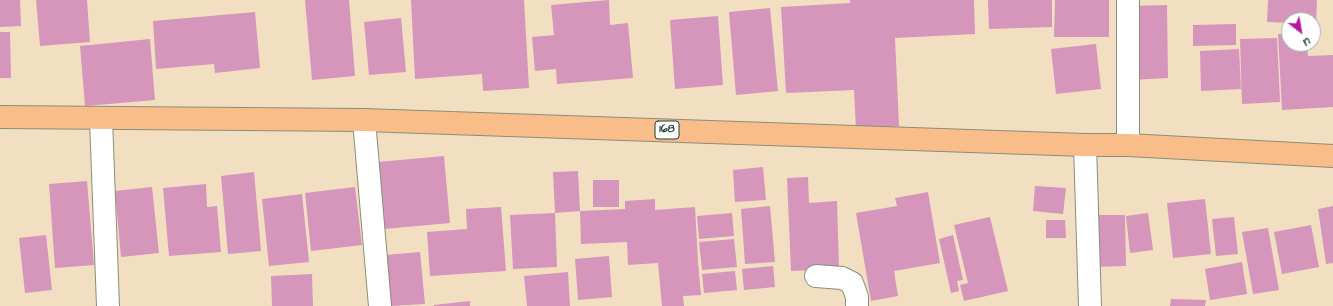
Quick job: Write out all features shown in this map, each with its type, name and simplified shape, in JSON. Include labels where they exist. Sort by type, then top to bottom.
[{"type":"main road","name":"168","points":[[0,117],[364,120],[1085,145],[1128,145],[1333,156]]},
{"type":"street","points":[[1128,0],[1128,145]]},
{"type":"street","points":[[101,119],[108,306]]},
{"type":"street","points":[[364,120],[380,306]]},
{"type":"street","points":[[1085,145],[1090,306]]},
{"type":"street","points":[[816,276],[842,278],[852,283],[857,297],[857,306]]},
{"type":"building","points":[[0,0],[20,0],[21,26],[0,27]]},
{"type":"building","points":[[36,0],[87,0],[90,42],[40,46]]},
{"type":"building","points":[[305,0],[349,0],[355,76],[312,80]]},
{"type":"building","points":[[411,0],[524,0],[529,88],[483,91],[482,74],[415,79]]},
{"type":"building","points":[[609,0],[610,25],[628,23],[633,78],[557,84],[556,69],[535,71],[532,37],[554,35],[551,5]]},
{"type":"building","points":[[850,0],[974,0],[975,34],[895,38],[899,126],[856,129],[854,90],[786,93],[781,7],[850,3]]},
{"type":"building","points":[[988,0],[1052,0],[1052,27],[989,29]]},
{"type":"building","points":[[1055,0],[1109,0],[1109,37],[1054,37]]},
{"type":"building","points":[[1268,0],[1317,0],[1316,12],[1281,12],[1281,23],[1267,22]]},
{"type":"building","points":[[1167,5],[1168,78],[1132,80],[1131,6]]},
{"type":"building","points":[[770,8],[778,91],[736,95],[729,12]]},
{"type":"building","points":[[255,12],[260,68],[215,73],[214,64],[156,69],[153,21]]},
{"type":"building","points":[[718,16],[723,85],[675,89],[670,20]]},
{"type":"building","points":[[401,18],[406,72],[369,75],[364,22]]},
{"type":"building","points":[[1236,24],[1236,45],[1193,46],[1193,25]]},
{"type":"building","points":[[0,32],[10,32],[11,78],[0,78]]},
{"type":"building","points":[[1278,34],[1281,34],[1281,52],[1308,52],[1308,56],[1333,55],[1333,107],[1282,110]]},
{"type":"building","points":[[1277,38],[1280,102],[1242,104],[1240,39]]},
{"type":"building","points":[[150,39],[155,100],[85,106],[80,46]]},
{"type":"building","points":[[1096,44],[1101,89],[1056,94],[1051,49]]},
{"type":"building","points":[[1239,49],[1241,89],[1201,91],[1200,51]]},
{"type":"building","points":[[444,156],[450,223],[384,229],[378,162]]},
{"type":"building","points":[[763,167],[766,200],[735,202],[733,170]]},
{"type":"building","points":[[578,171],[580,211],[555,213],[553,172]]},
{"type":"building","points":[[254,172],[261,251],[228,254],[221,176]]},
{"type":"building","points":[[808,177],[809,203],[837,201],[839,269],[791,271],[787,178]]},
{"type":"building","points":[[593,180],[619,180],[619,207],[593,207]]},
{"type":"building","points":[[87,181],[94,265],[55,268],[49,184]]},
{"type":"building","points":[[206,184],[207,207],[217,206],[221,252],[169,256],[163,188]]},
{"type":"building","points":[[1035,186],[1066,188],[1063,214],[1033,211]]},
{"type":"building","points":[[152,187],[159,253],[121,257],[115,191]]},
{"type":"building","points":[[355,187],[362,245],[311,251],[305,193]]},
{"type":"building","points":[[928,192],[940,263],[894,271],[898,296],[871,301],[856,213],[897,206],[895,198]]},
{"type":"building","points":[[302,194],[309,262],[269,266],[262,199]]},
{"type":"building","points":[[655,199],[655,210],[695,207],[701,295],[683,296],[684,306],[662,306],[658,263],[628,265],[627,242],[581,244],[580,211],[625,209],[625,201]]},
{"type":"building","points":[[1205,199],[1211,254],[1173,258],[1167,203]]},
{"type":"building","points":[[770,206],[775,262],[745,264],[741,209]]},
{"type":"building","points":[[1333,206],[1333,263],[1326,264],[1318,209]]},
{"type":"building","points":[[501,207],[506,271],[430,276],[427,232],[467,229],[466,209]]},
{"type":"building","points":[[555,213],[557,267],[513,269],[510,215]]},
{"type":"building","points":[[732,213],[734,236],[699,239],[697,216]]},
{"type":"building","points":[[1148,213],[1153,250],[1130,253],[1126,216]]},
{"type":"building","points":[[1091,215],[1125,215],[1126,266],[1092,267]]},
{"type":"building","points":[[990,217],[1008,291],[964,301],[960,285],[968,283],[954,225]]},
{"type":"building","points":[[1234,217],[1238,254],[1216,256],[1212,219]]},
{"type":"building","points":[[1046,220],[1065,220],[1066,238],[1046,238]]},
{"type":"building","points":[[1311,225],[1319,267],[1282,274],[1274,232]]},
{"type":"building","points":[[1268,228],[1279,290],[1253,294],[1242,232]]},
{"type":"building","points":[[46,235],[52,290],[25,293],[19,238]]},
{"type":"building","points":[[953,235],[963,280],[957,281],[959,291],[951,293],[939,239]]},
{"type":"building","points":[[734,239],[737,267],[702,270],[699,242]]},
{"type":"building","points":[[420,252],[425,304],[390,306],[385,255]]},
{"type":"building","points":[[609,256],[612,297],[578,300],[575,259]]},
{"type":"building","points":[[1242,262],[1247,294],[1210,300],[1205,269]]},
{"type":"building","points":[[773,266],[775,287],[744,290],[742,269]]},
{"type":"building","points":[[735,271],[737,290],[704,293],[702,274]]},
{"type":"building","points":[[568,272],[570,306],[527,306],[524,276]]},
{"type":"building","points":[[312,274],[313,306],[272,306],[271,276]]},
{"type":"building","points":[[1171,299],[1206,300],[1205,306],[1170,306]]},
{"type":"building","points":[[470,301],[470,306],[434,306],[434,305]]}]
